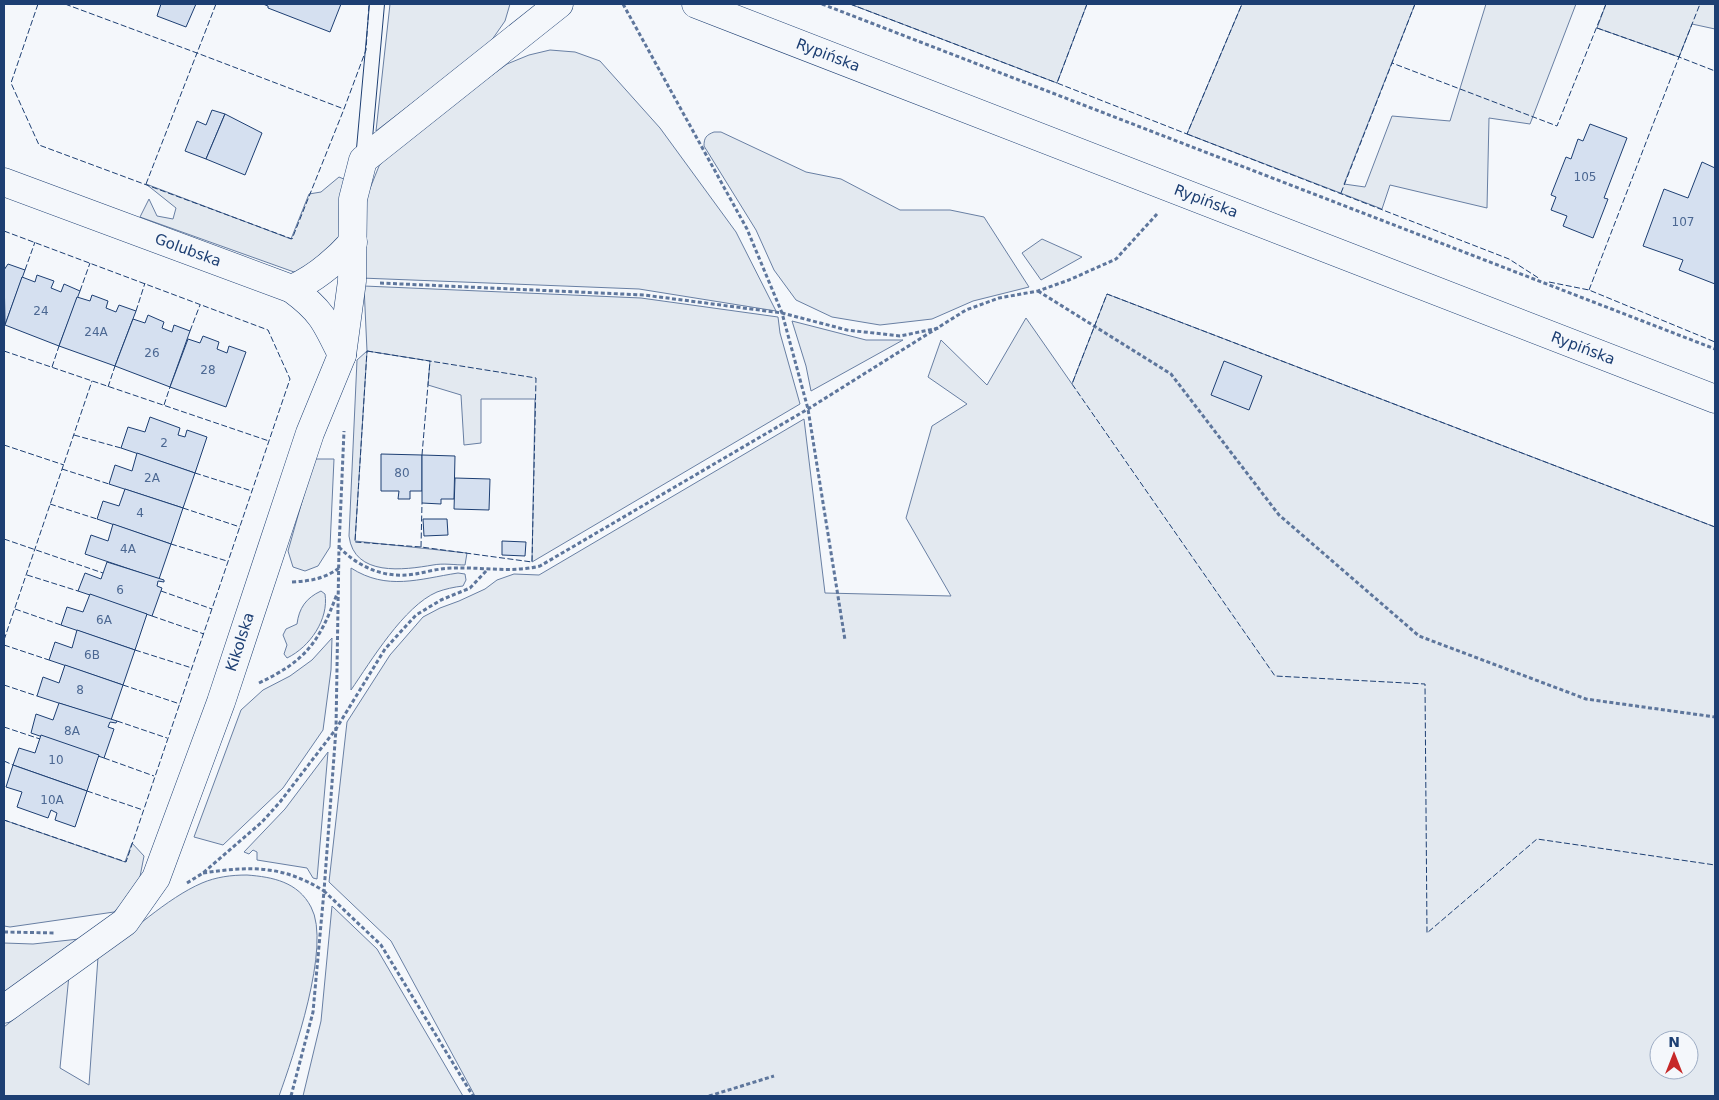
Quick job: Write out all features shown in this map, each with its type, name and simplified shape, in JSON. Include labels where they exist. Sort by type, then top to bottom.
[{"type":"street","points":[[363,160],[559,4]]},
{"type":"street","name":"Rypińska","points":[[696,4],[1715,399]]},
{"type":"street","name":"Kikolska","points":[[4,1009],[125,922],[135,911],[156,878],[220,702],[310,433],[342,355],[352,281],[353,199],[363,160]]},
{"type":"street","name":"Golubska","points":[[4,182],[292,288],[314,305],[325,320],[342,355]]},
{"type":"street","points":[[292,288],[308,281],[324,270],[353,242]]},
{"type":"lane","points":[[363,160],[377,4]]},
{"type":"path","points":[[623,4],[747,229],[782,313],[808,409],[845,640]]},
{"type":"path","points":[[822,4],[1715,350]]},
{"type":"path","points":[[340,547],[357,562],[380,573],[413,574],[452,568],[487,570],[526,569],[540,566],[808,409],[943,327],[966,310],[999,298],[1038,291],[1069,280],[1116,259],[1179,191]]},
{"type":"path","points":[[352,281],[644,295],[782,313],[847,330],[900,336],[943,327]]},
{"type":"path","points":[[1038,291],[1171,374],[1279,515],[1419,636],[1586,699],[1715,717]]},
{"type":"path","points":[[291,1096],[313,1012],[324,891],[336,729],[339,568],[345,449],[344,421]]},
{"type":"path","points":[[262,579],[304,582],[328,576],[339,568]]},
{"type":"path","points":[[180,888],[203,873],[262,822],[297,782],[336,729],[374,665],[416,615],[441,600],[470,588],[487,570]]},
{"type":"path","points":[[220,702],[278,674],[302,657],[319,637],[339,589]]},
{"type":"path","points":[[203,873],[236,868],[269,868],[297,876],[324,891],[381,945],[473,1096]]},
{"type":"path","points":[[709,1096],[774,1076]]},
{"type":"shaded area","points":[[390,4],[510,4],[505,21],[489,44],[376,131]]},
{"type":"shaded area","points":[[850,4],[1087,4],[1057,83]]},
{"type":"shaded area","points":[[1242,4],[1415,4],[1344,184],[1365,187],[1392,116],[1450,121],[1486,4],[1576,4],[1530,124],[1489,118],[1487,208],[1390,185],[1382,209],[1187,134]]},
{"type":"shaded area","points":[[1606,4],[1715,4],[1715,29],[1692,24],[1679,57],[1597,28]]},
{"type":"shaded area","points":[[550,50],[575,52],[600,61],[660,128],[736,232],[776,311],[639,289],[361,278],[367,196],[379,166],[392,149],[507,64],[529,55]]},
{"type":"shaded area","points":[[714,132],[721,132],[806,172],[841,179],[900,210],[950,210],[984,217],[1029,287],[973,301],[932,319],[880,325],[832,317],[796,300],[774,270],[756,230],[704,146],[706,137]]},
{"type":"shaded area","points":[[339,177],[346,180],[339,243],[307,272],[294,272],[140,217],[149,199],[157,216],[173,219],[176,208],[146,184],[291,239],[309,194],[321,192]]},
{"type":"shaded area","points":[[1042,239],[1082,257],[1041,280],[1022,253]]},
{"type":"shaded area","points":[[364,286],[641,298],[778,317],[780,333],[800,404],[532,562],[535,399],[481,399],[481,443],[464,445],[461,395],[428,385],[430,361],[367,351]]},
{"type":"shaded area","points":[[1107,294],[1715,527],[1715,1096],[475,1096],[391,941],[329,882],[347,722],[390,655],[423,617],[485,589],[497,580],[514,574],[539,575],[804,419],[825,593],[951,596],[906,518],[932,426],[967,404],[928,377],[941,340],[987,385],[1026,318],[1072,384]]},
{"type":"shaded area","points":[[792,321],[866,340],[903,340],[811,391],[806,366]]},
{"type":"shaded area","points":[[367,351],[355,541],[467,553],[465,565],[441,564],[395,569],[382,568],[370,565],[360,559],[353,549],[349,536],[357,360]]},
{"type":"shaded area","points":[[314,459],[334,459],[330,547],[318,566],[305,571],[293,567],[288,551]]},
{"type":"shaded area","points":[[351,568],[364,575],[390,581],[416,580],[458,573],[465,574],[466,580],[463,586],[437,592],[412,609],[389,635],[351,690]]},
{"type":"shaded area","points":[[321,591],[325,594],[325,603],[321,622],[310,640],[287,658],[284,654],[287,645],[283,635],[286,629],[297,624],[299,613],[304,604]]},
{"type":"shaded area","points":[[332,638],[331,670],[323,730],[283,788],[223,845],[194,837],[241,710],[263,690],[290,676],[312,660]]},
{"type":"shaded area","points":[[328,752],[317,879],[313,878],[307,868],[257,860],[257,852],[253,850],[249,854],[244,852],[285,809]]},
{"type":"shaded area","points":[[4,820],[125,862],[132,843],[144,856],[138,887],[114,912],[10,927],[4,926]]},
{"type":"shaded area","points":[[247,875],[275,879],[292,886],[306,899],[311,907],[316,924],[317,947],[308,1001],[279,1096],[4,1096],[4,1027],[69,975],[60,1068],[89,1085],[98,957],[162,907],[189,890],[218,878]]},
{"type":"shaded area","points":[[332,906],[377,949],[463,1096],[303,1096],[321,1021]]},
{"type":"shaded area","points":[[79,939],[4,995],[4,943],[33,944]]},
{"type":"building","points":[[161,4],[196,4],[186,27],[157,16]]},
{"type":"building","points":[[263,4],[341,4],[330,32],[268,8],[268,6]]},
{"type":"building","points":[[212,110],[225,114],[206,159],[185,151],[197,121],[206,125]]},
{"type":"building","points":[[225,114],[262,133],[245,175],[206,159]]},
{"type":"building","points":[[1590,124],[1627,138],[1604,198],[1608,199],[1593,238],[1563,226],[1567,216],[1551,210],[1556,197],[1551,195],[1566,157],[1571,159],[1578,139],[1583,141]]},
{"type":"building","points":[[1702,162],[1715,168],[1715,284],[1679,270],[1683,260],[1643,246],[1664,189],[1688,198]]},
{"type":"building","points":[[8,264],[25,270],[5,325],[4,270]]},
{"type":"building","points":[[37,275],[54,281],[51,288],[61,292],[64,284],[80,291],[59,346],[5,325],[22,277],[35,282]]},
{"type":"building","points":[[92,295],[108,301],[106,308],[116,312],[119,305],[136,311],[115,366],[59,346],[77,297],[90,301]]},
{"type":"building","points":[[148,315],[164,322],[162,328],[172,332],[174,325],[190,331],[170,387],[115,366],[133,319],[145,323]]},
{"type":"building","points":[[203,336],[219,342],[217,349],[227,353],[229,346],[246,352],[226,407],[170,387],[188,339],[200,343]]},
{"type":"building","points":[[1224,361],[1262,376],[1249,410],[1211,395]]},
{"type":"building","points":[[150,417],[180,428],[178,435],[185,437],[187,430],[207,437],[195,473],[121,448],[128,427],[145,432]]},
{"type":"building","points":[[137,453],[195,473],[183,508],[109,484],[115,465],[132,471]]},
{"type":"building","points":[[381,454],[422,455],[422,491],[410,491],[410,499],[398,499],[399,491],[381,491]]},
{"type":"building","points":[[422,455],[455,456],[454,499],[441,499],[441,504],[422,503]]},
{"type":"building","points":[[455,478],[490,479],[489,510],[454,509]]},
{"type":"building","points":[[125,489],[183,508],[171,544],[97,519],[103,501],[119,506]]},
{"type":"building","points":[[423,519],[447,519],[448,535],[424,536]]},
{"type":"building","points":[[113,524],[171,544],[159,579],[85,554],[91,535],[108,541]]},
{"type":"building","points":[[502,541],[526,542],[525,556],[502,555]]},
{"type":"building","points":[[107,562],[164,580],[164,582],[158,581],[157,586],[162,588],[152,616],[78,591],[85,573],[101,579]]},
{"type":"building","points":[[90,594],[147,614],[135,650],[61,625],[67,607],[83,612]]},
{"type":"building","points":[[77,630],[135,650],[123,685],[49,660],[55,642],[72,648]]},
{"type":"building","points":[[65,665],[123,685],[111,720],[37,696],[43,677],[59,683]]},
{"type":"building","points":[[59,703],[117,721],[116,723],[110,722],[108,727],[114,729],[104,758],[31,733],[36,714],[53,720]]},
{"type":"building","points":[[41,735],[99,755],[87,791],[13,765],[19,748],[35,753]]},
{"type":"building","points":[[13,765],[87,791],[75,827],[55,820],[57,813],[51,810],[48,818],[17,807],[22,792],[6,787]]},
{"type":"fence","points":[[38,4],[11,83],[39,145],[292,239],[344,109]]},
{"type":"fence","points":[[65,4],[197,53],[216,4]]},
{"type":"fence","points":[[146,184],[197,53],[344,109],[366,50],[369,4]]},
{"type":"fence","points":[[850,4],[1057,83]]},
{"type":"fence","points":[[1087,4],[1057,83],[1187,134],[1242,4]]},
{"type":"fence","points":[[1415,4],[1392,63],[1557,126],[1606,4]]},
{"type":"fence","points":[[1597,28],[1679,57],[1700,4]]},
{"type":"fence","points":[[1589,290],[1679,57],[1715,71]]},
{"type":"fence","points":[[1341,193],[1392,63]]},
{"type":"fence","points":[[1187,134],[1509,259],[1540,279]]},
{"type":"fence","points":[[4,231],[268,330],[290,379],[126,862],[4,820]]},
{"type":"fence","points":[[25,270],[35,242]]},
{"type":"fence","points":[[80,291],[90,263]]},
{"type":"fence","points":[[1549,282],[1589,290],[1715,342]]},
{"type":"fence","points":[[136,311],[145,283]]},
{"type":"fence","points":[[1715,527],[1107,294],[1072,384],[1275,676],[1425,684],[1427,933],[1537,839],[1715,865]]},
{"type":"fence","points":[[190,331],[200,305]]},
{"type":"fence","points":[[52,367],[59,346]]},
{"type":"fence","points":[[4,351],[269,441]]},
{"type":"fence","points":[[367,351],[536,378],[532,562],[421,547],[355,542],[367,351]]},
{"type":"fence","points":[[422,455],[430,361]]},
{"type":"fence","points":[[108,387],[115,366]]},
{"type":"fence","points":[[4,640],[92,381]]},
{"type":"fence","points":[[164,405],[170,387]]},
{"type":"fence","points":[[74,435],[121,448]]},
{"type":"fence","points":[[4,445],[64,465]]},
{"type":"fence","points":[[62,469],[109,484]]},
{"type":"fence","points":[[195,473],[252,491]]},
{"type":"fence","points":[[421,547],[422,503]]},
{"type":"fence","points":[[50,504],[97,519]]},
{"type":"fence","points":[[183,508],[240,527]]},
{"type":"fence","points":[[4,539],[103,573]]},
{"type":"fence","points":[[171,544],[227,561]]},
{"type":"fence","points":[[27,575],[78,591]]},
{"type":"fence","points":[[161,591],[212,609]]},
{"type":"fence","points":[[15,609],[61,625]]},
{"type":"fence","points":[[152,616],[204,634]]},
{"type":"fence","points":[[4,645],[49,660]]},
{"type":"fence","points":[[135,650],[192,668]]},
{"type":"fence","points":[[4,685],[37,696]]},
{"type":"fence","points":[[123,685],[180,704]]},
{"type":"fence","points":[[117,721],[167,738]]},
{"type":"fence","points":[[4,727],[40,739]]},
{"type":"fence","points":[[104,758],[154,776]]},
{"type":"fence","points":[[4,761],[13,765]]},
{"type":"fence","points":[[87,791],[143,810]]}]
